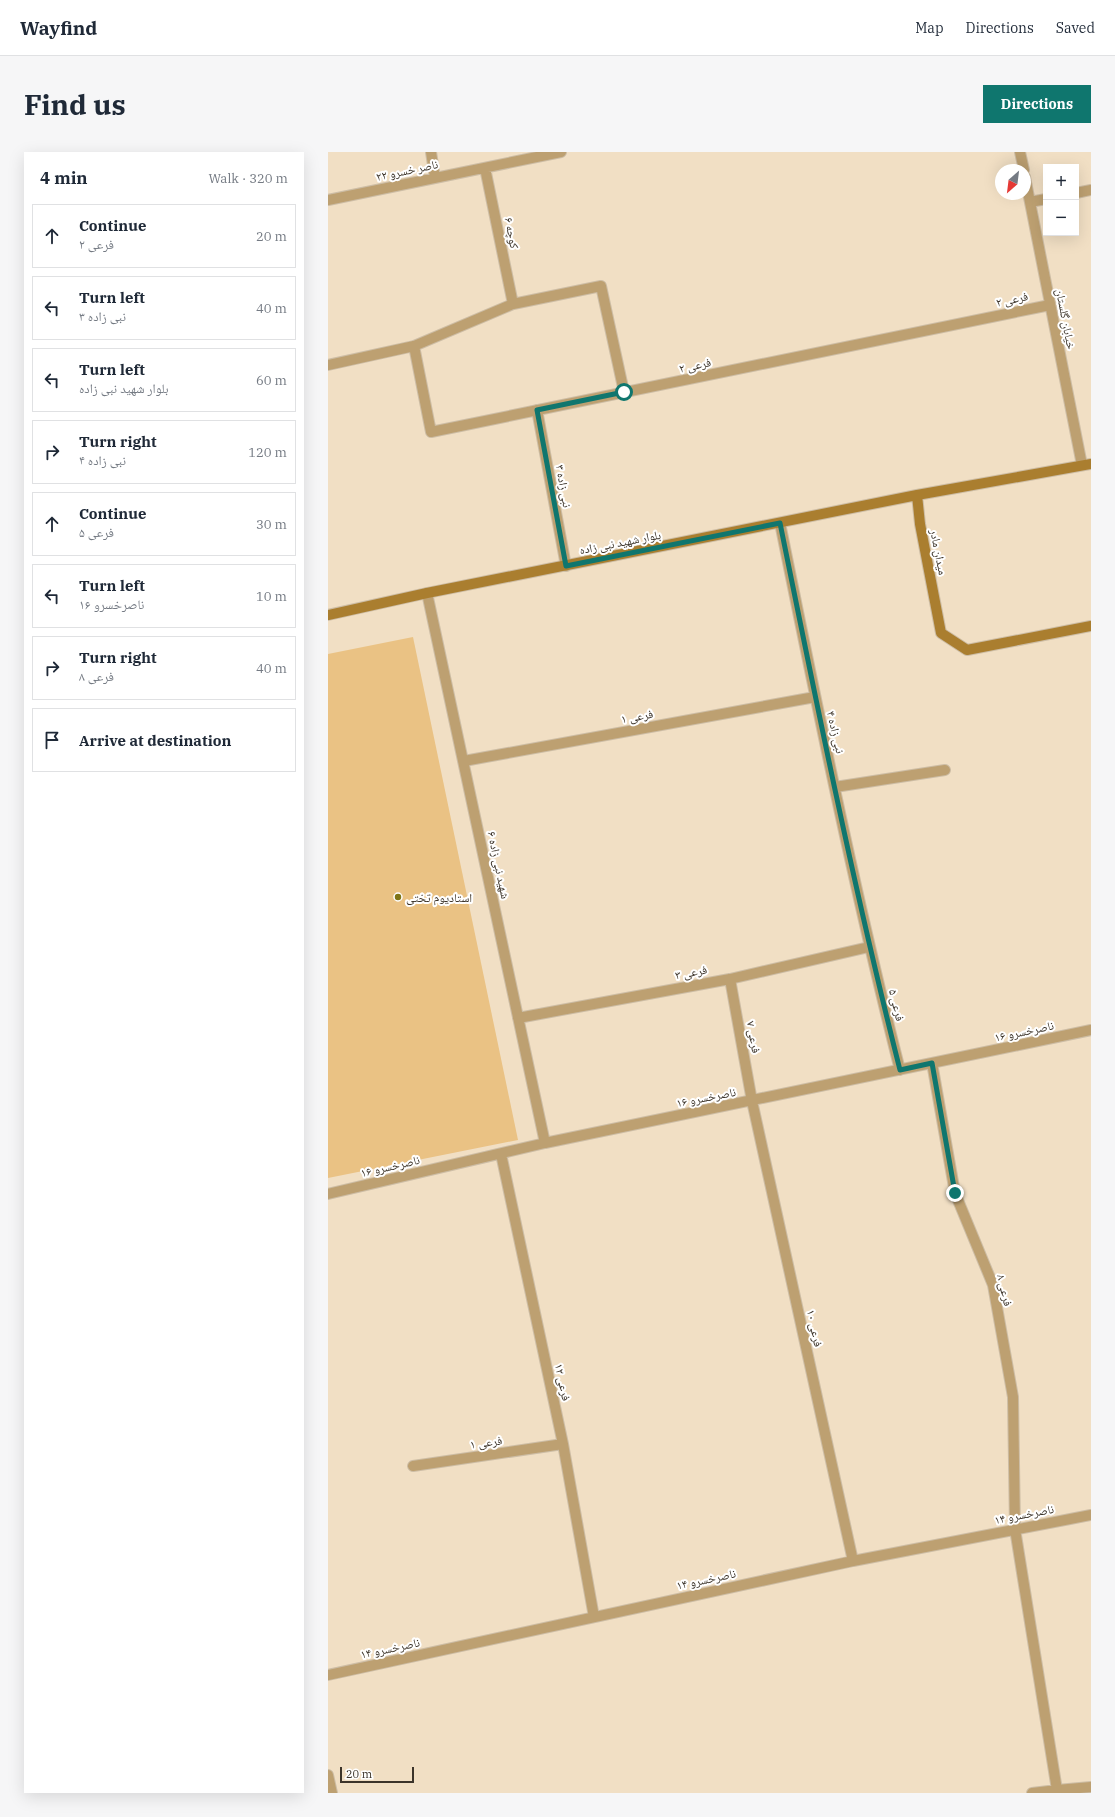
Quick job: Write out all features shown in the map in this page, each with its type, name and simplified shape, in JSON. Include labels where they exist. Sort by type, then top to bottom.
[{"type":"street","points":[[431,152],[435,178]]},
{"type":"street","name":"ناصر خسرو ۲۲","points":[[328,200],[561,152]]},
{"type":"street","points":[[1020,152],[1023,164]]},
{"type":"street","name":"کوچه ۶","points":[[486,168],[513,304]]},
{"type":"street","points":[[1079,192],[1091,190]]},
{"type":"street","points":[[1030,202],[1043,200]]},
{"type":"street","name":"خیابان گلستان","points":[[1030,202],[1050,305],[1087,465]]},
{"type":"street","points":[[328,365],[414,346],[513,304],[601,286],[624,392]]},
{"type":"street","name":"فرعی ۲","points":[[414,346],[431,432],[1050,305]]},
{"type":"street","name":"نبی زاده ۳","points":[[537,410],[566,566]]},
{"type":"street","points":[[917,495],[1087,465]]},
{"type":"street","name":"بلوار شهید نبی زاده","points":[[328,615],[427,593],[917,495]]},
{"type":"street","name":"میدان مادر","points":[[917,495],[920,524],[941,633],[967,650],[1091,626]]},
{"type":"street","name":"نبی زاده ۴","points":[[780,523],[815,697],[869,947]]},
{"type":"street","name":"شهید نبی زاده ۶","points":[[427,593],[545,1143]]},
{"type":"street","name":"فرعی ۱","points":[[464,760],[815,697]]},
{"type":"street","points":[[835,787],[945,770]]},
{"type":"street","name":"فرعی ۳","points":[[518,1018],[730,979],[869,947]]},
{"type":"street","name":"فرعی ۵","points":[[869,947],[900,1070]]},
{"type":"street","name":"فرعی ۷","points":[[730,979],[752,1101]]},
{"type":"street","name":"ناصرخسرو ۱۶","points":[[328,1194],[545,1143],[1091,1030]]},
{"type":"street","name":"فرعی ۸","points":[[932,1063],[955,1193],[992,1285],[1014,1397],[1015,1529],[1057,1790]]},
{"type":"street","name":"فرعی ۱۰","points":[[752,1101],[853,1561]]},
{"type":"street","name":"فرعی ۱۲","points":[[501,1154],[563,1444],[594,1617]]},
{"type":"street","name":"فرعی ۱","points":[[413,1466],[563,1444]]},
{"type":"street","name":"ناصرخسرو ۱۴","points":[[328,1675],[853,1561],[1091,1515]]},
{"type":"street","points":[[328,1775],[332,1793]]},
{"type":"street","points":[[1032,1793],[1091,1787]]},
{"type":"shaded area","name":"استادیوم تختی","points":[[413,637],[518,1140],[328,1178],[328,654]]},
{"type":"place","name":"استادیوم تختی","points":[[398,897]]},
{"type":"route","points":[[624,392],[537,410],[566,566],[780,523],[815,697],[869,947],[900,1070],[932,1063],[955,1193]]}]
